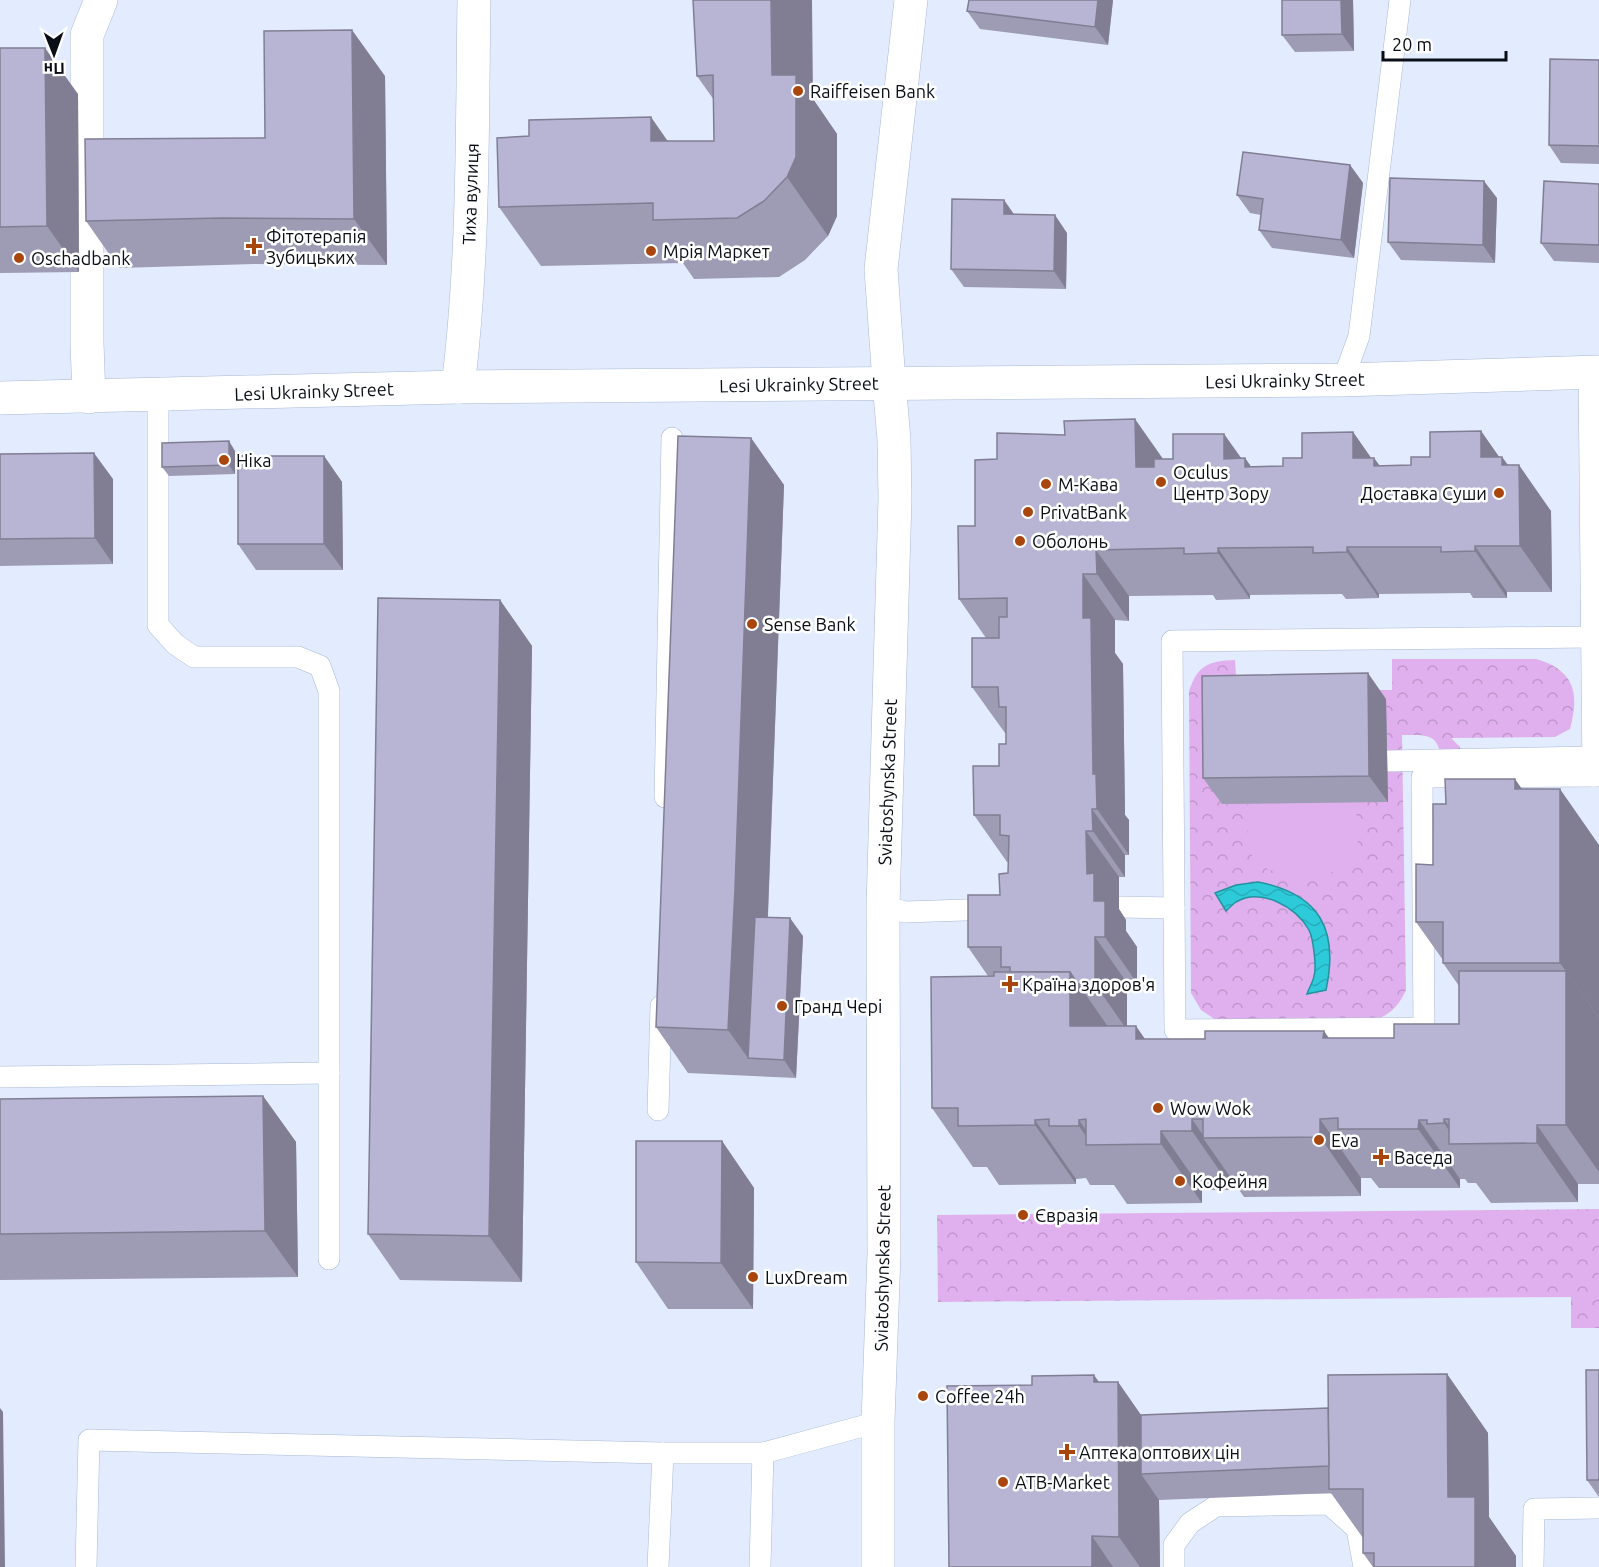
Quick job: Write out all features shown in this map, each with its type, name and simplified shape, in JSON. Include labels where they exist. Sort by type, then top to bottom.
[{"type":"street","points":[[90,397],[87,343],[87,35],[102,0]]},
{"type":"street","name":"Тиха вулиця","points":[[458,387],[464,340],[472,189],[474,0]]},
{"type":"street","name":"Sviatoshynska Street","points":[[878,1567],[878,1422],[884,1254],[884,906],[895,499],[894,440],[881,269],[911,0]]},
{"type":"street","name":"Lesi Ukrainky Street","points":[[0,398],[458,387],[1343,380],[1594,372]]},
{"type":"lane","points":[[1343,380],[1359,336],[1400,0]]},
{"type":"lane","points":[[1594,372],[1592,637],[1595,770]]},
{"type":"lane","points":[[158,396],[158,625],[175,644],[194,657],[298,657],[320,666],[329,691],[329,1258]]},
{"type":"lane","points":[[664,815],[672,438]]},
{"type":"lane","points":[[1592,637],[1172,641],[1175,1030],[1424,1028],[1422,777],[1595,770]]},
{"type":"lane","points":[[1388,761],[1595,770]]},
{"type":"lane","points":[[884,906],[905,912],[1018,908]]},
{"type":"lane","points":[[1120,908],[1174,908]]},
{"type":"lane","points":[[658,1110],[661,980]]},
{"type":"lane","points":[[0,1077],[329,1073]]},
{"type":"lane","points":[[86,1567],[89,1440],[663,1453],[763,1453],[878,1422]]},
{"type":"lane","points":[[658,1567],[663,1453]]},
{"type":"lane","points":[[760,1567],[763,1453]]},
{"type":"lane","points":[[1174,1567],[1174,1545],[1190,1523],[1216,1506],[1329,1504],[1357,1529],[1365,1560],[1364,1567]]},
{"type":"lane","points":[[1533,1567],[1534,1509],[1599,1508]]},
{"type":"green space","points":[[1392,659],[1536,659],[1549,664],[1566,676],[1574,693],[1570,729],[1555,737],[1451,738],[1460,747],[1461,762],[1442,759],[1437,744],[1429,737],[1402,735],[1406,990],[1392,1011],[1378,1019],[1216,1020],[1201,1010],[1191,993],[1189,691],[1192,682],[1205,666],[1235,660],[1237,690],[1392,690]]},
{"type":"green space","points":[[1356,802],[1358,853],[1345,866],[1335,871],[1309,876],[1282,874],[1269,870],[1259,863],[1249,850],[1248,804]]},
{"type":"green space","points":[[1599,1209],[1599,1328],[1571,1328],[1571,1297],[938,1302],[937,1215]]},
{"type":"water","points":[[1258,882],[1297,896],[1320,918],[1327,933],[1330,950],[1326,990],[1307,994],[1315,972],[1314,953],[1309,930],[1296,914],[1277,902],[1256,897],[1236,902],[1226,911],[1215,893],[1236,885]]},
{"type":"building","points":[[693,0],[771,0],[772,75],[796,75],[796,157],[787,177],[764,201],[737,218],[653,220],[653,203],[499,207],[497,138],[529,136],[529,120],[651,117],[651,141],[714,141],[713,75],[697,76]]},
{"type":"building","points":[[969,0],[1098,0],[1095,27],[967,11]]},
{"type":"building","points":[[1282,0],[1341,0],[1342,34],[1282,35]]},
{"type":"building","points":[[352,30],[354,219],[222,218],[86,221],[85,139],[265,138],[264,31]]},
{"type":"building","points":[[0,48],[45,48],[47,226],[0,227]]},
{"type":"building","points":[[1550,59],[1599,60],[1599,146],[1549,145]]},
{"type":"building","points":[[1243,152],[1350,165],[1341,240],[1259,230],[1263,199],[1237,195]]},
{"type":"building","points":[[1390,178],[1484,181],[1483,245],[1388,242]]},
{"type":"building","points":[[1544,181],[1599,184],[1599,245],[1541,243]]},
{"type":"building","points":[[952,199],[1004,200],[1004,214],[1055,215],[1054,271],[951,269]]},
{"type":"building","points":[[1135,419],[1136,467],[1154,467],[1154,459],[1173,459],[1173,434],[1224,434],[1224,459],[1245,458],[1245,467],[1283,466],[1283,458],[1302,458],[1302,433],[1353,432],[1353,458],[1374,458],[1374,466],[1411,465],[1411,457],[1430,457],[1430,432],[1481,431],[1481,457],[1502,457],[1502,465],[1519,465],[1520,546],[1475,546],[1475,551],[1441,552],[1441,547],[1347,547],[1347,552],[1313,553],[1313,547],[1218,548],[1218,553],[1184,554],[1184,548],[1096,550],[1097,574],[1083,574],[1083,618],[1091,618],[1093,774],[1096,774],[1097,809],[1092,809],[1093,831],[1086,831],[1087,874],[1094,873],[1094,901],[1105,901],[1105,937],[1095,937],[1095,984],[1078,984],[1070,972],[1010,972],[1010,967],[1001,967],[1001,947],[968,947],[968,895],[1000,895],[999,874],[1008,873],[1009,836],[1000,835],[1000,815],[974,815],[973,766],[999,766],[999,744],[1006,744],[1006,707],[999,707],[998,687],[972,687],[972,638],[999,638],[999,617],[1007,617],[1007,598],[959,599],[958,526],[975,526],[975,460],[997,459],[997,433],[1065,435],[1064,421]]},
{"type":"building","points":[[678,436],[751,438],[728,1030],[656,1027]]},
{"type":"building","points":[[229,441],[229,465],[162,467],[162,443]]},
{"type":"building","points":[[94,453],[95,538],[0,539],[0,454]]},
{"type":"building","points":[[238,456],[324,456],[324,544],[238,544]]},
{"type":"building","points":[[378,598],[500,600],[489,1236],[368,1234]]},
{"type":"building","points":[[1368,673],[1369,776],[1203,778],[1202,676]]},
{"type":"building","points":[[1445,779],[1515,779],[1515,789],[1560,789],[1560,963],[1443,963],[1443,922],[1416,922],[1416,864],[1433,865],[1433,804],[1446,804]]},
{"type":"building","points":[[755,917],[790,918],[784,1060],[748,1058]]},
{"type":"building","points":[[1459,971],[1566,971],[1566,1125],[1537,1125],[1537,1143],[1449,1144],[1449,1119],[1444,1119],[1444,1123],[1427,1124],[1427,1120],[1419,1120],[1418,1129],[1338,1129],[1338,1118],[1320,1119],[1320,1137],[1203,1138],[1203,1119],[1192,1119],[1192,1131],[1161,1131],[1161,1144],[1086,1145],[1086,1119],[1079,1120],[1079,1126],[1049,1126],[1049,1119],[1035,1120],[1035,1125],[958,1126],[958,1108],[932,1108],[931,977],[994,976],[994,972],[1070,972],[1070,1026],[1136,1026],[1136,1039],[1205,1039],[1205,1031],[1324,1031],[1323,1038],[1394,1038],[1394,1024],[1459,1024]]},
{"type":"building","points":[[263,1096],[265,1231],[0,1234],[0,1099]]},
{"type":"building","points":[[636,1141],[722,1141],[721,1263],[636,1262]]},
{"type":"building","points":[[1586,1370],[1599,1370],[1599,1480],[1587,1480]]},
{"type":"building","points":[[1447,1374],[1448,1497],[1475,1497],[1475,1567],[1374,1567],[1374,1553],[1363,1553],[1363,1489],[1329,1489],[1328,1375]]},
{"type":"building","points":[[1094,1375],[1094,1382],[1118,1382],[1119,1537],[1092,1536],[1092,1567],[949,1567],[947,1386],[1032,1385],[1032,1376]]},
{"type":"building","points":[[1328,1408],[1329,1466],[1141,1474],[1141,1415]]},
{"type":"place","name":"Raiffeisen Bank","points":[[798,91]]},
{"type":"place","name":"Фітотерапія Зубицьких","points":[[254,246]]},
{"type":"place","name":"Мрія Маркет","points":[[651,251]]},
{"type":"place","name":"Oschadbank","points":[[19,258]]},
{"type":"place","name":"Ніка","points":[[224,460]]},
{"type":"place","name":"Oculus Центр Зору","points":[[1161,482]]},
{"type":"place","name":"М-Кава","points":[[1046,484]]},
{"type":"place","name":"Доставка Суши","points":[[1499,493]]},
{"type":"place","name":"PrivatBank","points":[[1028,512]]},
{"type":"place","name":"Оболонь","points":[[1020,541]]},
{"type":"place","name":"Sense Bank","points":[[752,624]]},
{"type":"place","name":"Країна здоров'я","points":[[1010,984]]},
{"type":"place","name":"Гранд Чері","points":[[782,1006]]},
{"type":"place","name":"Wow Wok","points":[[1158,1108]]},
{"type":"place","name":"Eva","points":[[1319,1140]]},
{"type":"place","name":"Васеда","points":[[1381,1157]]},
{"type":"place","name":"Кофейня","points":[[1180,1181]]},
{"type":"place","name":"Євразія","points":[[1023,1215]]},
{"type":"place","name":"LuxDream","points":[[753,1277]]},
{"type":"place","name":"Coffee 24h","points":[[923,1396]]},
{"type":"place","name":"Аптека оптових цін","points":[[1067,1452]]},
{"type":"place","name":"ATB-Market","points":[[1003,1482]]}]
